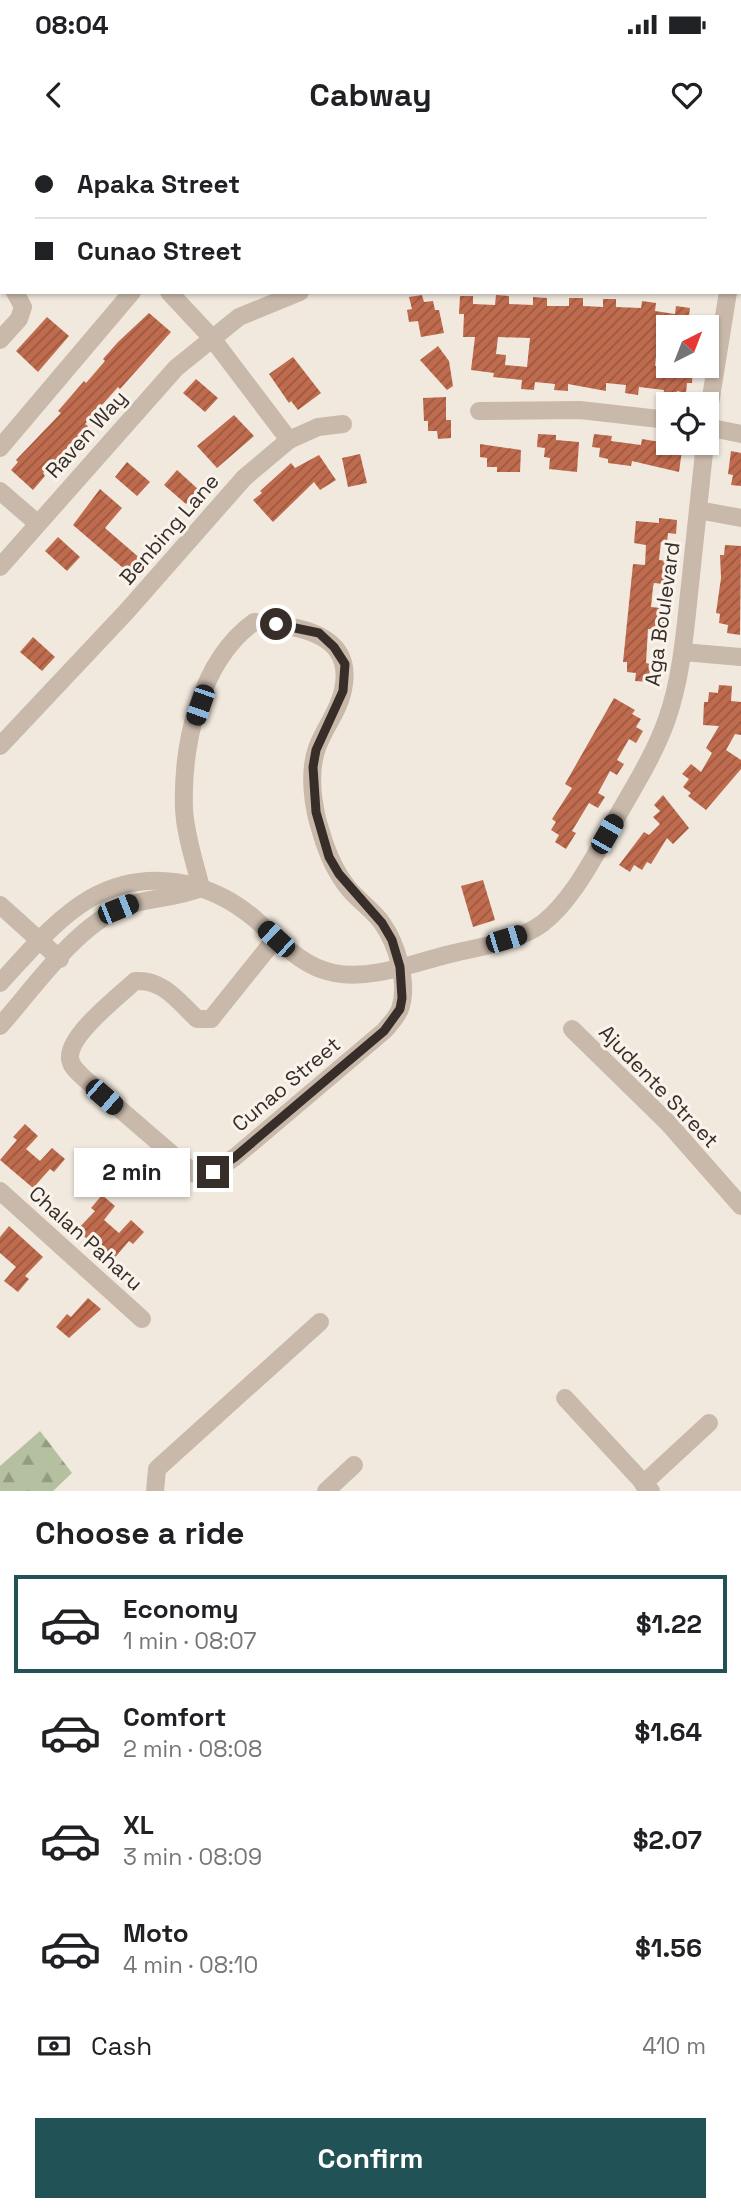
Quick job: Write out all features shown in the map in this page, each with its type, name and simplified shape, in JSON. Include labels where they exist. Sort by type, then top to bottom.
[{"type":"street","points":[[0,448],[130,294]]},
{"type":"street","points":[[172,294],[211,337],[289,440]]},
{"type":"street","name":"Raven Way","points":[[0,567],[176,368],[211,337],[257,309],[295,294]]},
{"type":"street","points":[[711,392],[726,294]]},
{"type":"street","points":[[0,340],[19,319],[19,300]]},
{"type":"street","points":[[480,411],[580,410],[656,419]]},
{"type":"street","name":"Benbing Lane","points":[[0,746],[127,611],[244,478],[289,440],[318,427],[342,424]]},
{"type":"street","points":[[719,429],[741,434]]},
{"type":"street","name":"Aga Boulevard","points":[[0,983],[40,940],[92,897],[116,887],[163,880],[182,881],[229,899],[302,961],[335,974],[356,975],[400,967],[525,933],[560,906],[593,858],[658,742],[673,701],[683,652],[704,455]]},
{"type":"street","points":[[0,491],[37,523]]},
{"type":"street","points":[[698,510],[741,518]]},
{"type":"street","points":[[0,1027],[89,928],[118,909],[136,902],[180,897],[201,888],[184,811],[187,749],[205,690],[233,637],[254,622],[319,633],[334,647],[345,664],[343,691],[316,750],[313,767],[320,830],[329,857],[339,874],[382,923],[392,940],[400,967]]},
{"type":"street","points":[[683,652],[741,657]]},
{"type":"street","points":[[0,905],[60,959]]},
{"type":"street","name":"Cunao Street","points":[[276,939],[211,1019],[197,1019],[166,989],[150,980],[135,981],[78,1035],[70,1056],[73,1067],[85,1079],[195,1174],[213,1172],[235,1157],[384,1031],[400,1009],[400,967]]},
{"type":"street","name":"Ajudente Street","points":[[572,1029],[668,1124],[741,1206]]},
{"type":"street","name":"Chalan Paharu","points":[[0,1191],[142,1319]]},
{"type":"street","points":[[155,1491],[157,1469],[320,1322]]},
{"type":"street","points":[[565,1398],[647,1487],[709,1423]]},
{"type":"street","points":[[326,1491],[354,1465]]},
{"type":"green space","points":[[40,1431],[72,1473],[53,1491],[0,1491],[0,1466]]},
{"type":"building","points":[[422,295],[424,302],[433,301],[435,310],[439,310],[444,333],[421,337],[418,321],[409,322],[407,310],[412,309],[409,297]]},
{"type":"building","points":[[496,295],[509,296],[509,304],[533,305],[533,297],[547,298],[547,306],[569,306],[569,298],[583,298],[583,306],[603,307],[603,299],[616,299],[616,307],[641,308],[642,301],[656,303],[655,311],[675,314],[676,306],[690,308],[689,315],[656,315],[655,366],[656,378],[692,378],[692,383],[687,383],[686,392],[664,392],[639,387],[638,395],[625,393],[626,385],[606,383],[606,391],[568,384],[568,391],[554,390],[555,384],[535,382],[534,390],[521,389],[522,380],[493,377],[494,373],[471,370],[475,337],[463,337],[464,314],[459,314],[460,296],[473,296],[473,304],[495,305]],"holes":[[[498,337],[530,338],[527,367],[505,365],[506,355],[496,354]]]},
{"type":"building","points":[[149,313],[171,332],[85,424],[88,426],[43,473],[45,476],[33,490],[11,470],[18,462],[16,460],[61,413],[58,411],[84,381],[86,383],[118,342]]},
{"type":"building","points":[[47,317],[69,336],[38,372],[16,351]]},
{"type":"building","points":[[438,346],[449,361],[453,386],[447,390],[420,360]]},
{"type":"building","points":[[293,357],[321,393],[298,410],[291,401],[289,403],[269,374]]},
{"type":"building","points":[[196,379],[218,398],[205,412],[183,393]]},
{"type":"building","points":[[446,397],[446,420],[451,420],[451,438],[438,439],[437,431],[428,431],[428,421],[424,421],[423,398]]},
{"type":"building","points":[[234,415],[254,436],[217,468],[197,446]]},
{"type":"building","points":[[538,434],[556,435],[556,440],[579,442],[577,472],[549,469],[550,458],[544,457],[545,448],[537,447]]},
{"type":"building","points":[[594,434],[612,436],[611,441],[641,445],[642,439],[656,441],[656,455],[681,455],[679,472],[632,461],[631,466],[608,463],[608,459],[599,457],[600,448],[592,447]]},
{"type":"building","points":[[480,444],[521,450],[520,472],[497,472],[497,467],[487,467],[487,458],[480,457]]},
{"type":"building","points":[[731,451],[741,453],[741,486],[731,485],[733,475],[728,474]]},
{"type":"building","points":[[360,454],[367,483],[348,487],[342,458]]},
{"type":"building","points":[[319,455],[336,480],[320,490],[314,482],[273,522],[253,500],[291,463],[295,468]]},
{"type":"building","points":[[127,462],[150,482],[137,496],[115,477]]},
{"type":"building","points":[[177,470],[199,490],[186,504],[164,485]]},
{"type":"building","points":[[100,489],[122,508],[105,528],[142,560],[130,574],[73,525]]},
{"type":"building","points":[[659,518],[677,520],[676,534],[668,533],[667,542],[661,542],[659,560],[674,562],[673,576],[665,575],[664,584],[654,583],[651,607],[661,608],[660,617],[668,618],[667,631],[648,629],[646,663],[650,664],[649,682],[635,681],[636,673],[627,672],[627,662],[623,662],[633,564],[645,565],[646,545],[634,543],[636,521],[659,523]]},
{"type":"building","points":[[58,537],[80,557],[67,571],[45,551]]},
{"type":"building","points":[[725,545],[741,546],[740,635],[727,633],[728,625],[719,623],[720,614],[716,613],[721,578],[720,555],[724,555]]},
{"type":"building","points":[[33,637],[55,657],[42,671],[20,652]]},
{"type":"building","points":[[719,685],[732,686],[731,701],[741,702],[741,735],[735,734],[726,750],[741,760],[741,769],[706,810],[688,796],[691,793],[683,787],[689,779],[682,774],[691,764],[701,772],[712,753],[706,748],[719,726],[703,725],[704,702],[708,702],[709,692],[718,693]]},
{"type":"building","points":[[614,698],[635,710],[632,714],[641,719],[636,727],[643,731],[636,743],[629,739],[617,760],[624,764],[617,775],[610,771],[598,793],[605,797],[598,808],[589,803],[572,831],[576,833],[566,849],[555,842],[559,835],[551,830],[556,822],[552,819],[572,788],[565,784]]},
{"type":"building","points":[[663,795],[689,828],[673,844],[667,838],[651,864],[647,862],[642,870],[634,865],[630,872],[619,865],[644,832],[649,835],[660,824],[653,817],[660,811],[654,805]]},
{"type":"building","points":[[483,880],[495,920],[473,927],[461,886]]},
{"type":"building","points":[[25,1124],[38,1136],[26,1149],[40,1161],[52,1148],[65,1159],[54,1172],[50,1169],[33,1188],[0,1160],[17,1140],[13,1137]]},
{"type":"building","points":[[102,1195],[115,1206],[104,1220],[119,1233],[131,1220],[144,1232],[133,1244],[129,1241],[112,1261],[77,1230],[95,1211],[91,1208]]},
{"type":"building","points":[[9,1226],[43,1257],[25,1276],[29,1279],[18,1292],[4,1281],[16,1267],[0,1253],[0,1237]]},
{"type":"building","points":[[88,1298],[101,1309],[69,1338],[56,1327],[67,1314],[71,1317]]},
{"type":"route","points":[[213,1172],[235,1157],[384,1031],[400,1009],[402,998],[400,967],[392,940],[382,923],[339,874],[329,857],[316,812],[313,767],[316,750],[343,691],[345,664],[334,647],[319,633],[276,624]]}]
